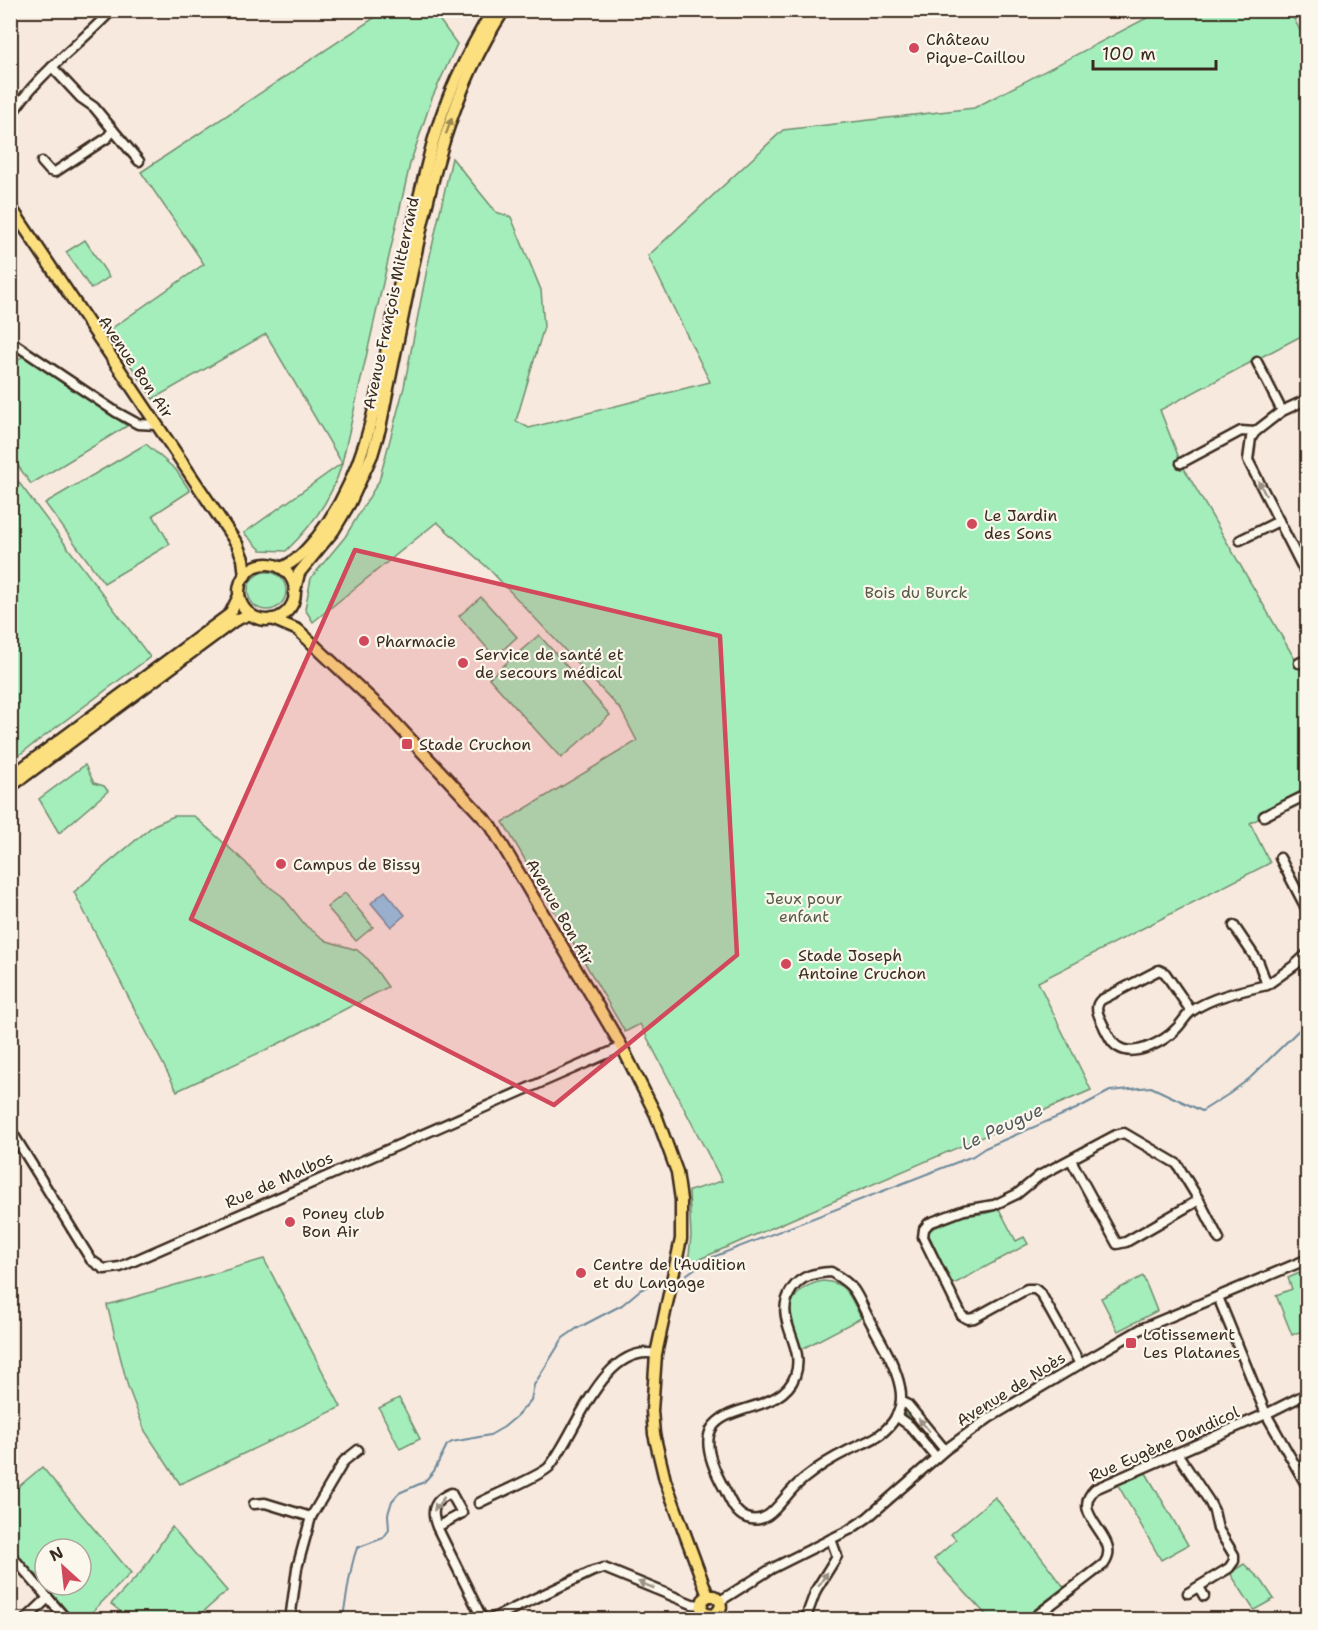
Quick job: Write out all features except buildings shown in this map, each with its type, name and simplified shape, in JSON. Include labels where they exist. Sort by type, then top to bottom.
[{"type":"main road","name":"Avenue François Mitterrand","points":[[281,568],[293,563],[307,550],[328,523],[355,475],[372,421],[413,219],[433,141],[465,59],[493,10]]},
{"type":"main road","name":"Avenue François Mitterrand","points":[[293,600],[299,573],[345,512],[372,455],[380,428],[422,221],[437,162],[447,129],[474,63],[504,10]]},
{"type":"main road","name":"Avenue Bon Air","points":[[10,206],[237,544],[243,559],[244,576]]},
{"type":"main road","name":"Avenue Bon Air","points":[[237,544],[249,555],[267,564]]},
{"type":"main road","points":[[293,600],[284,613],[272,619],[265,619],[250,614],[241,603],[239,588],[244,576],[253,567],[267,564],[281,568],[291,579],[298,630]]},
{"type":"main road","points":[[10,777],[230,614],[239,596]]},
{"type":"main road","points":[[10,787],[234,621],[250,614]]},
{"type":"main road","name":"Avenue Bon Air","points":[[272,619],[298,630],[387,714],[491,826],[622,1047],[656,1115],[677,1172],[681,1200],[681,1239],[656,1354],[652,1411],[657,1450],[709,1609]]},
{"type":"main road","points":[[709,1609],[721,1607],[720,1601]]},
{"type":"street","points":[[10,117],[20,102],[52,67],[112,10]]},
{"type":"street","points":[[52,67],[81,98],[94,107],[139,161]]},
{"type":"street","points":[[42,162],[50,171],[55,172],[107,138],[113,130]]},
{"type":"street","points":[[10,341],[116,412],[138,424],[157,425]]},
{"type":"street","points":[[1257,362],[1282,411]]},
{"type":"street","points":[[1308,399],[1282,411],[1255,432],[1251,438],[1248,460],[1308,578]]},
{"type":"street","points":[[1181,463],[1241,430],[1255,432]]},
{"type":"street","points":[[1240,540],[1278,521]]},
{"type":"street","points":[[1299,663],[1308,659]]},
{"type":"street","points":[[1264,816],[1308,794]]},
{"type":"street","points":[[1280,858],[1308,912]]},
{"type":"street","points":[[1234,926],[1259,963],[1267,985]]},
{"type":"street","points":[[1191,1011],[1166,973],[1159,970],[1101,1000],[1096,1009],[1110,1040],[1120,1048],[1133,1052],[1153,1045],[1176,1030],[1191,1011],[1235,992],[1267,985],[1308,953]]},
{"type":"street","name":"Rue de Malbos","points":[[10,1129],[91,1260],[104,1269],[120,1267],[622,1047]]},
{"type":"street","points":[[1080,1364],[1041,1294],[1035,1289],[1027,1289],[975,1318],[968,1319],[962,1316],[923,1237],[924,1230],[929,1223],[964,1210],[994,1205],[1017,1194],[1039,1176],[1116,1135],[1124,1133],[1177,1164],[1219,1239]]},
{"type":"street","points":[[1071,1160],[1117,1244],[1126,1242],[1199,1200]]},
{"type":"street","name":"Avenue de Noès","points":[[720,1601],[771,1569],[867,1518],[936,1457],[989,1418],[1080,1364],[1143,1328],[1308,1259]]},
{"type":"street","points":[[831,1272],[853,1288],[894,1368],[900,1388],[901,1402],[896,1416],[882,1435],[850,1449],[819,1467],[801,1481],[773,1512],[764,1518],[755,1520],[741,1515],[734,1508],[722,1486],[710,1454],[710,1434],[719,1418],[775,1398],[790,1385],[796,1374],[796,1351],[784,1314],[785,1300],[797,1282],[806,1276],[831,1272]]},
{"type":"street","points":[[1218,1297],[1266,1414],[1308,1488]]},
{"type":"street","points":[[479,1503],[548,1469],[615,1364],[641,1352],[656,1354]]},
{"type":"street","name":"Rue Eugène Dandicol","points":[[1031,1620],[1108,1559],[1109,1548],[1086,1507],[1089,1495],[1095,1489],[1266,1414],[1308,1393]]},
{"type":"street","points":[[901,1402],[908,1405],[945,1450]]},
{"type":"street","points":[[896,1416],[910,1426],[936,1457]]},
{"type":"street","points":[[290,1620],[297,1568],[311,1517],[344,1461],[358,1450]]},
{"type":"street","points":[[1177,1453],[1209,1501],[1218,1529],[1234,1555],[1234,1561],[1229,1568],[1188,1593]]},
{"type":"street","points":[[255,1504],[265,1503],[311,1517]]},
{"type":"street","points":[[437,1527],[483,1620]]},
{"type":"street","points":[[805,1620],[810,1603],[837,1556],[831,1539]]},
{"type":"street","points":[[10,1554],[67,1620]]},
{"type":"street","points":[[489,1620],[584,1575],[604,1568],[709,1609]]},
{"type":"street","points":[[1198,1587],[1204,1596]]},
{"type":"street","points":[[25,1620],[48,1598]]},
{"type":"street","points":[[691,1620],[709,1609]]},
{"type":"highlighted area","points":[[355,550],[720,636],[737,955],[554,1105],[191,919]]},
{"type":"green space","points":[[386,10],[433,11],[457,44],[432,98],[410,164],[342,463],[266,334],[153,399],[108,331],[204,264],[141,172]]},
{"type":"green space","name":"Bois du Burck","points":[[1160,11],[1290,11],[1307,44],[1307,333],[1160,410],[1181,463],[1307,680],[1308,768],[1305,770],[1307,794],[1250,823],[1270,863],[1038,982],[1091,1090],[688,1264],[691,1236],[689,1191],[722,1181],[640,1024],[625,1032],[503,822],[637,741],[621,710],[490,570],[437,522],[313,622],[305,609],[311,578],[345,537],[379,481],[404,387],[452,158],[496,212],[511,217],[541,290],[544,327],[516,421],[529,428],[710,382],[648,256],[783,130],[974,108]]},
{"type":"green space","points":[[85,240],[109,277],[91,289],[66,252]]},
{"type":"green space","points":[[24,355],[127,426],[31,484],[11,456],[11,366]]},
{"type":"green space","points":[[146,444],[176,470],[190,491],[153,515],[170,544],[104,583],[45,503]]},
{"type":"green space","points":[[342,463],[333,488],[320,511],[286,551],[261,550],[244,533]]},
{"type":"green space","points":[[10,473],[150,657],[11,761]]},
{"type":"green space","points":[[267,572],[281,577],[286,591],[281,605],[267,610],[253,605],[248,591],[253,577]]},
{"type":"green space","points":[[481,597],[517,637],[495,657],[459,616]]},
{"type":"green space","points":[[539,635],[610,715],[561,758],[489,678]]},
{"type":"green space","points":[[85,765],[94,783],[104,786],[108,791],[59,833],[39,799]]},
{"type":"green space","points":[[174,816],[194,816],[245,862],[263,882],[282,896],[306,926],[327,941],[357,950],[369,960],[388,987],[276,1045],[177,1091],[74,892],[154,825]]},
{"type":"green space","points":[[345,893],[373,927],[356,941],[327,907]]},
{"type":"green space","points":[[999,1209],[1016,1241],[1024,1237],[1028,1244],[952,1285],[928,1233],[931,1229],[964,1216]]},
{"type":"green space","points":[[264,1259],[341,1407],[180,1484],[145,1431],[128,1387],[107,1305]]},
{"type":"green space","points":[[1307,1270],[1307,1329],[1292,1335],[1276,1295],[1292,1289],[1288,1278]]},
{"type":"green space","points":[[1143,1276],[1157,1311],[1118,1331],[1101,1298]]},
{"type":"green space","points":[[823,1281],[843,1288],[861,1318],[802,1349],[791,1321],[791,1306],[803,1289]]},
{"type":"green space","points":[[399,1398],[420,1439],[400,1449],[379,1408]]},
{"type":"green space","points":[[906,1410],[934,1442],[928,1443],[904,1412]]},
{"type":"green space","points":[[42,1467],[131,1573],[85,1619],[74,1619],[55,1597],[93,1597],[93,1537],[33,1537],[33,1574],[11,1547],[11,1493]]},
{"type":"green space","points":[[1146,1473],[1188,1545],[1161,1560],[1118,1485]]},
{"type":"green space","points":[[995,1497],[1064,1587],[1022,1619],[990,1619],[934,1559],[956,1540],[951,1534]]},
{"type":"green space","points":[[172,1527],[227,1591],[195,1619],[130,1619],[111,1604],[141,1572]]},
{"type":"green space","points":[[1244,1564],[1262,1581],[1274,1599],[1254,1610],[1230,1573]]},
{"type":"water","points":[[385,891],[405,915],[391,927],[371,903]]},
{"type":"waterway","name":"Le Peugue","points":[[686,1275],[708,1259],[973,1156],[985,1148],[1076,1109],[1110,1091],[1151,1087],[1202,1111],[1250,1078],[1308,1021]]},
{"type":"waterway","name":"Le Peugue","points":[[342,1620],[357,1548],[383,1538],[389,1530],[388,1514],[392,1501],[399,1493],[424,1482],[434,1471],[447,1445],[490,1435],[517,1416],[531,1400],[534,1385],[563,1338],[622,1305],[640,1290],[665,1279]]},
{"type":"place","name":"Château Pique-Caillou","points":[[914,48]]},
{"type":"place","name":"Le Jardin des Sons","points":[[972,524]]},
{"type":"place","name":"Pharmacie","points":[[364,641]]},
{"type":"place","name":"Service de santé et de secours médical","points":[[463,663]]},
{"type":"place","name":"Stade Cruchon","points":[[407,744]]},
{"type":"place","name":"Campus de Bissy","points":[[281,864]]},
{"type":"place","name":"Stade Joseph Antoine Cruchon","points":[[786,964]]},
{"type":"place","name":"Poney club Bon Air","points":[[290,1222]]},
{"type":"place","name":"Centre de l'Audition et du Langage","points":[[581,1273]]},
{"type":"place","name":"Lotissement Les Platanes","points":[[1131,1343]]},
{"type":"park label","name":"Jeux pour enfant","points":[[804,907]]}]
